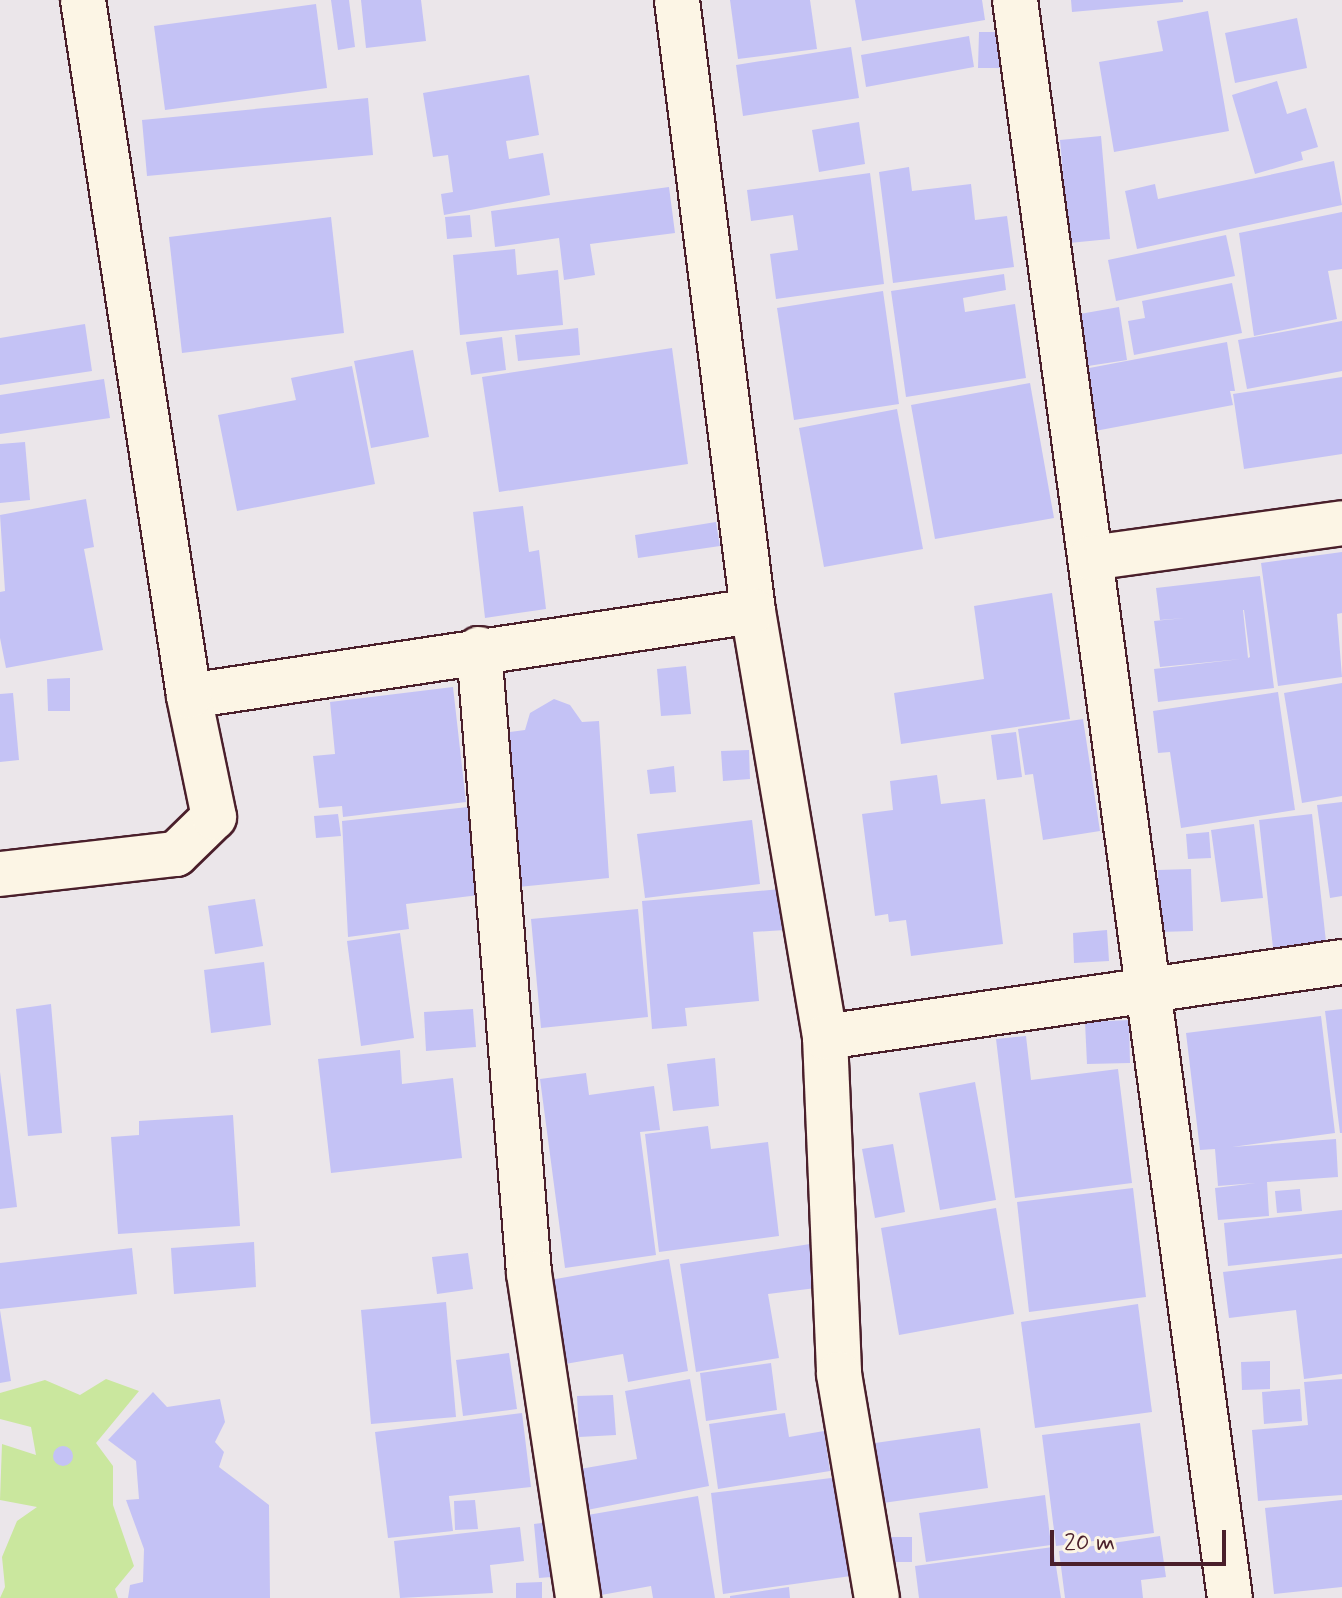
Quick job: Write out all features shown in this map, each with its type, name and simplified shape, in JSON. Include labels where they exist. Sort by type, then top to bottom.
[{"type":"street","points":[[0,874],[176,854],[214,817],[189,696],[83,0]]},
{"type":"street","points":[[677,0],[753,611],[825,1037],[839,1374],[877,1598]]},
{"type":"street","points":[[1015,0],[1091,558],[1145,989],[1230,1598]]},
{"type":"street","points":[[1091,558],[1342,523]]},
{"type":"street","points":[[189,696],[479,649],[753,611]]},
{"type":"street","points":[[479,649],[529,1273],[578,1598]]},
{"type":"street","points":[[825,1037],[1342,962]]},
{"type":"green space","points":[[106,1379],[139,1391],[96,1443],[113,1466],[113,1505],[134,1566],[115,1589],[118,1598],[0,1598],[5,1587],[2,1557],[17,1521],[37,1507],[0,1500],[2,1444],[36,1455],[31,1427],[0,1419],[0,1393],[45,1380],[80,1395]]},
{"type":"building","points":[[331,0],[349,0],[355,47],[338,50]]},
{"type":"building","points":[[361,0],[421,0],[426,41],[366,48]]},
{"type":"building","points":[[730,0],[810,0],[817,49],[738,59]]},
{"type":"building","points":[[855,0],[982,0],[985,20],[862,41]]},
{"type":"building","points":[[1071,0],[1183,0],[1183,2],[1072,12]]},
{"type":"building","points":[[316,4],[327,88],[165,110],[154,26]]},
{"type":"building","points":[[1208,11],[1229,131],[1114,152],[1099,62],[1163,51],[1157,21]]},
{"type":"building","points":[[1297,18],[1307,68],[1235,83],[1225,33]]},
{"type":"building","points":[[979,32],[1008,32],[1007,68],[978,68]]},
{"type":"building","points":[[969,36],[974,67],[866,87],[861,55]]},
{"type":"building","points":[[851,47],[859,98],[743,116],[736,65]]},
{"type":"building","points":[[529,75],[539,135],[506,141],[509,159],[543,153],[550,195],[444,215],[441,194],[453,192],[448,155],[433,157],[423,93]]},
{"type":"building","points":[[1277,81],[1287,114],[1306,108],[1318,147],[1301,152],[1303,160],[1255,174],[1232,95]]},
{"type":"building","points":[[368,98],[373,155],[147,176],[142,120]]},
{"type":"building","points":[[859,122],[865,164],[819,172],[812,130]]},
{"type":"building","points":[[1101,136],[1110,239],[1069,243],[1060,140]]},
{"type":"building","points":[[1334,161],[1342,205],[1137,249],[1125,191],[1155,184],[1158,199]]},
{"type":"building","points":[[909,167],[912,191],[971,184],[975,220],[1007,216],[1014,267],[893,283],[879,172]]},
{"type":"building","points":[[870,173],[884,284],[776,299],[770,254],[798,250],[793,215],[751,221],[747,190]]},
{"type":"building","points":[[669,187],[675,233],[590,244],[595,275],[564,280],[559,238],[495,247],[491,211]]},
{"type":"building","points":[[1342,212],[1342,269],[1328,271],[1337,319],[1254,336],[1239,233]]},
{"type":"building","points":[[470,215],[472,237],[447,239],[445,217]]},
{"type":"building","points":[[331,217],[344,333],[182,353],[169,237]]},
{"type":"building","points":[[1226,235],[1235,276],[1116,301],[1108,260]]},
{"type":"building","points":[[515,249],[517,275],[558,270],[563,325],[460,335],[453,255]]},
{"type":"building","points":[[1004,274],[1006,290],[963,298],[965,312],[1015,304],[1026,378],[906,397],[891,291]]},
{"type":"building","points":[[1232,283],[1242,333],[1134,355],[1128,321],[1145,318],[1142,301]]},
{"type":"building","points":[[883,291],[899,404],[794,420],[777,308]]},
{"type":"building","points":[[1119,307],[1127,360],[1088,366],[1080,314]]},
{"type":"building","points":[[1342,321],[1342,371],[1247,389],[1238,340]]},
{"type":"building","points":[[85,324],[92,371],[0,385],[0,338]]},
{"type":"building","points":[[578,328],[580,355],[518,361],[515,335]]},
{"type":"building","points":[[502,337],[506,370],[471,375],[466,342]]},
{"type":"building","points":[[1227,342],[1235,391],[1230,391],[1233,405],[1095,431],[1084,369]]},
{"type":"building","points":[[672,348],[688,464],[499,492],[482,377]]},
{"type":"building","points":[[413,350],[429,437],[371,448],[354,361]]},
{"type":"building","points":[[352,366],[375,484],[237,511],[218,415],[296,400],[291,378]]},
{"type":"building","points":[[1342,377],[1342,454],[1244,469],[1233,394]]},
{"type":"building","points":[[104,379],[110,418],[0,434],[0,395]]},
{"type":"building","points":[[1030,383],[1054,518],[935,539],[911,405]]},
{"type":"building","points":[[897,409],[923,549],[824,567],[799,428]]},
{"type":"building","points":[[25,442],[30,500],[0,503],[0,444]]},
{"type":"building","points":[[86,499],[94,547],[84,549],[103,650],[6,668],[0,638],[0,592],[5,591],[0,515]]},
{"type":"building","points":[[523,506],[529,552],[539,550],[546,609],[485,618],[473,512]]},
{"type":"building","points":[[716,522],[720,546],[638,558],[635,535]]},
{"type":"building","points":[[1342,552],[1342,613],[1337,614],[1342,677],[1278,686],[1261,563]]},
{"type":"building","points":[[1260,576],[1274,688],[1158,702],[1154,669],[1241,659],[1160,667],[1154,621],[1185,618],[1160,620],[1156,588]],"holes":[[[1243,610],[1250,657],[1248,658]]]},
{"type":"building","points":[[1052,593],[1070,719],[901,744],[894,693],[984,679],[974,606]]},
{"type":"building","points":[[686,666],[691,714],[661,716],[657,669]]},
{"type":"building","points":[[70,678],[70,711],[48,711],[47,679]]},
{"type":"building","points":[[1342,683],[1342,796],[1302,803],[1284,693]]},
{"type":"building","points":[[453,687],[466,802],[343,817],[342,806],[319,808],[313,756],[335,754],[330,702]]},
{"type":"building","points":[[1278,692],[1295,810],[1181,828],[1170,752],[1158,753],[1153,711]]},
{"type":"building","points":[[13,693],[19,760],[0,762],[0,694]]},
{"type":"building","points":[[554,699],[570,705],[582,722],[599,721],[609,878],[507,888],[495,734],[525,730],[530,713]]},
{"type":"building","points":[[1083,719],[1100,831],[1043,840],[1033,774],[1025,775],[1018,729]]},
{"type":"building","points":[[1016,732],[1022,777],[997,780],[991,735]]},
{"type":"building","points":[[749,750],[750,779],[723,781],[721,751]]},
{"type":"building","points":[[674,766],[676,792],[650,794],[647,770]]},
{"type":"building","points":[[937,775],[941,804],[985,799],[1003,944],[911,956],[906,920],[889,922],[888,914],[875,916],[862,814],[893,810],[890,781]]},
{"type":"building","points":[[1342,802],[1342,896],[1330,898],[1317,805]]},
{"type":"building","points":[[468,807],[479,895],[406,904],[409,929],[348,937],[342,821]]},
{"type":"building","points":[[338,814],[341,836],[316,838],[314,816]]},
{"type":"building","points":[[1312,814],[1326,942],[1273,948],[1259,820]]},
{"type":"building","points":[[752,820],[760,884],[645,898],[637,834]]},
{"type":"building","points":[[1254,824],[1263,898],[1221,902],[1211,830]]},
{"type":"building","points":[[1209,832],[1211,858],[1188,859],[1186,834]]},
{"type":"building","points":[[1191,869],[1193,931],[1159,932],[1158,870]]},
{"type":"building","points":[[781,889],[785,930],[753,932],[759,1001],[685,1008],[687,1026],[652,1029],[642,901]]},
{"type":"building","points":[[255,899],[263,946],[215,954],[208,906]]},
{"type":"building","points":[[638,909],[648,1017],[541,1028],[531,919]]},
{"type":"building","points":[[1107,930],[1109,961],[1074,963],[1073,933]]},
{"type":"building","points":[[400,933],[414,1038],[361,1046],[347,941]]},
{"type":"building","points":[[264,962],[271,1025],[211,1033],[204,970]]},
{"type":"building","points":[[51,1004],[62,1133],[28,1136],[16,1009]]},
{"type":"building","points":[[473,1009],[476,1047],[426,1051],[424,1012]]},
{"type":"building","points":[[1342,1009],[1342,1133],[1340,1133],[1325,1011]]},
{"type":"building","points":[[1321,1016],[1335,1133],[1232,1147],[1336,1139],[1338,1177],[1267,1182],[1269,1216],[1218,1220],[1215,1188],[1256,1183],[1218,1186],[1215,1149],[1200,1150],[1186,1033]]},
{"type":"building","points":[[1129,1020],[1130,1063],[1087,1064],[1085,1022]]},
{"type":"building","points":[[1026,1036],[1031,1080],[1118,1069],[1132,1183],[1015,1198],[996,1039]]},
{"type":"building","points":[[400,1050],[402,1084],[453,1078],[462,1158],[331,1173],[318,1059]]},
{"type":"building","points":[[715,1058],[719,1106],[673,1111],[667,1064]]},
{"type":"building","points":[[0,1072],[17,1207],[0,1209]]},
{"type":"building","points":[[586,1073],[589,1095],[654,1086],[660,1130],[640,1132],[656,1255],[565,1268],[540,1079]]},
{"type":"building","points":[[975,1082],[996,1200],[940,1210],[919,1093]]},
{"type":"building","points":[[233,1115],[240,1226],[118,1234],[111,1137],[139,1135],[139,1121]]},
{"type":"building","points":[[708,1126],[711,1149],[768,1142],[779,1236],[659,1252],[645,1134]]},
{"type":"building","points":[[893,1144],[905,1212],[875,1218],[862,1149]]},
{"type":"building","points":[[1133,1188],[1146,1297],[1029,1312],[1017,1202]]},
{"type":"building","points":[[1300,1189],[1302,1211],[1277,1213],[1275,1191]]},
{"type":"building","points":[[996,1208],[1014,1314],[899,1335],[881,1228]]},
{"type":"building","points":[[1342,1210],[1342,1254],[1228,1266],[1224,1223]]},
{"type":"building","points":[[254,1242],[256,1287],[174,1294],[171,1248]]},
{"type":"building","points":[[810,1244],[816,1288],[768,1294],[779,1358],[696,1372],[680,1264]]},
{"type":"building","points":[[132,1248],[137,1294],[0,1309],[0,1263]]},
{"type":"building","points":[[468,1253],[473,1289],[437,1294],[432,1257]]},
{"type":"building","points":[[1342,1258],[1342,1374],[1304,1379],[1296,1310],[1229,1318],[1223,1272]]},
{"type":"building","points":[[669,1259],[688,1371],[628,1382],[623,1354],[565,1364],[550,1280]]},
{"type":"building","points":[[446,1302],[456,1417],[371,1424],[361,1310]]},
{"type":"building","points":[[1138,1304],[1152,1412],[1035,1428],[1021,1322]]},
{"type":"building","points":[[0,1310],[11,1381],[0,1383]]},
{"type":"building","points":[[509,1353],[517,1409],[463,1416],[456,1360]]},
{"type":"building","points":[[1270,1361],[1270,1389],[1242,1390],[1241,1362]]},
{"type":"building","points":[[771,1363],[777,1410],[706,1421],[700,1373]]},
{"type":"building","points":[[690,1379],[709,1486],[587,1510],[580,1469],[637,1459],[625,1391]]},
{"type":"building","points":[[1342,1379],[1342,1495],[1258,1501],[1252,1430],[1308,1425],[1304,1382]]},
{"type":"building","points":[[1300,1389],[1302,1421],[1264,1424],[1262,1392]]},
{"type":"building","points":[[153,1392],[167,1407],[220,1399],[225,1422],[215,1442],[224,1452],[219,1467],[269,1505],[270,1598],[128,1598],[130,1585],[143,1582],[144,1549],[126,1500],[139,1499],[136,1461],[108,1440]]},
{"type":"building","points":[[613,1395],[616,1435],[579,1437],[577,1396]]},
{"type":"building","points":[[522,1413],[531,1487],[449,1496],[453,1531],[388,1538],[375,1432]]},
{"type":"building","points":[[785,1413],[789,1437],[824,1431],[830,1471],[718,1489],[709,1424]]},
{"type":"building","points":[[1140,1423],[1154,1533],[1056,1546],[1042,1435]]},
{"type":"building","points":[[980,1428],[988,1488],[869,1505],[861,1445]]},
{"type":"building","points":[[59,1446],[67,1446],[73,1456],[67,1466],[59,1466],[53,1460],[53,1452]]},
{"type":"building","points":[[839,1477],[851,1576],[723,1594],[711,1493]]},
{"type":"building","points":[[1045,1495],[1051,1545],[926,1562],[919,1513]]},
{"type":"building","points":[[698,1496],[715,1598],[653,1598],[651,1586],[590,1597],[576,1517]]},
{"type":"building","points":[[475,1500],[478,1529],[455,1530],[454,1501]]},
{"type":"building","points":[[1342,1500],[1342,1587],[1274,1594],[1265,1508]]},
{"type":"building","points":[[557,1521],[563,1576],[539,1578],[534,1524]]},
{"type":"building","points":[[520,1527],[524,1561],[490,1565],[493,1593],[400,1598],[394,1541]]},
{"type":"building","points":[[1160,1536],[1166,1577],[1141,1580],[1143,1598],[1065,1598],[1059,1551]]},
{"type":"building","points":[[890,1537],[912,1537],[912,1562],[891,1562]]},
{"type":"building","points":[[1053,1547],[1061,1598],[919,1598],[915,1566]]},
{"type":"building","points":[[542,1582],[542,1598],[516,1598],[516,1583]]},
{"type":"building","points":[[789,1587],[790,1598],[730,1598],[730,1596]]}]
